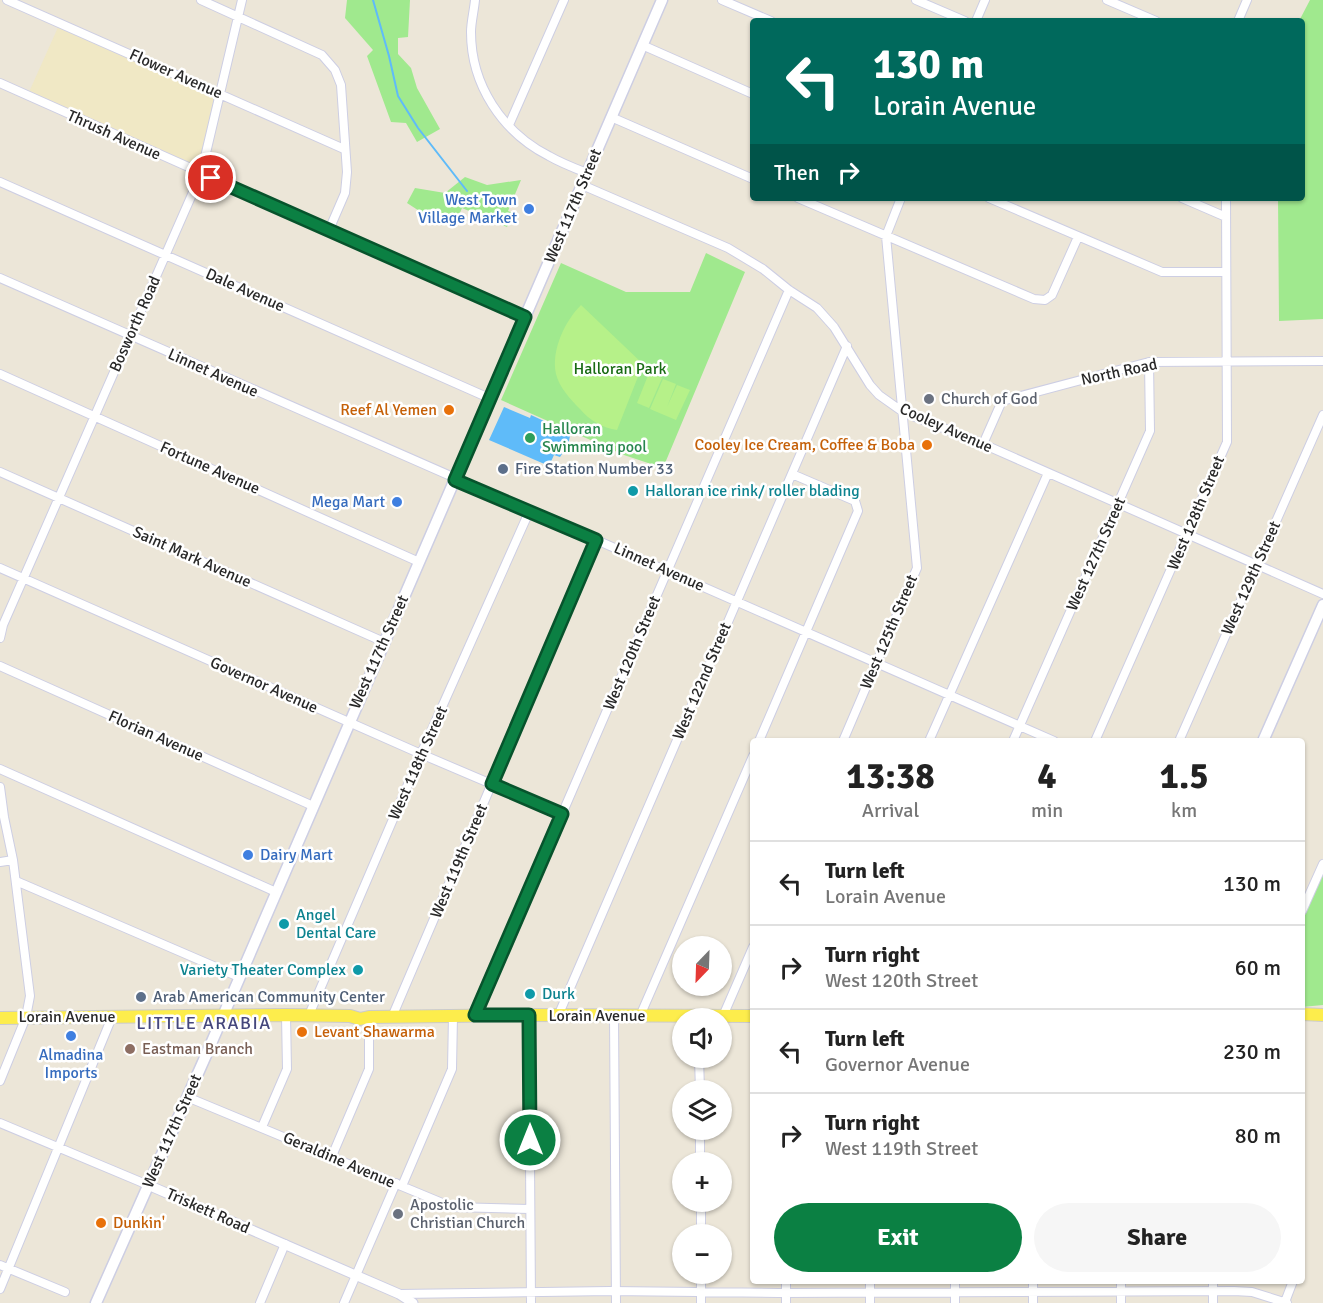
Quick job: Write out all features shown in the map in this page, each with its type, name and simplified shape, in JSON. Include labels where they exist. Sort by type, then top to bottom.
[{"type":"main road","name":"West 117th Street","points":[[96,1303],[662,0]]},
{"type":"main road","points":[[1264,738],[1323,605]]},
{"type":"main road","name":"Lorain Avenue","points":[[0,1018],[286,1014],[350,1016],[360,1019],[475,1015],[672,1017]]},
{"type":"main road","points":[[1305,1014],[1321,1014]]},
{"type":"main road","name":"Lorain Avenue","points":[[732,1016],[750,1016]]},
{"type":"street","name":"Flower Avenue","points":[[7,0],[344,149]]},
{"type":"street","points":[[201,0],[322,55],[335,70],[341,85],[347,172],[345,193],[329,230]]},
{"type":"street","name":"Bosworth Road","points":[[0,638],[3,625],[58,497],[201,174],[242,0]]},
{"type":"street","points":[[475,0],[471,31],[473,59],[480,83],[491,106],[527,142],[548,156],[587,173]]},
{"type":"street","points":[[509,125],[564,0]]},
{"type":"street","points":[[722,0],[764,18]]},
{"type":"street","points":[[916,0],[958,18]]},
{"type":"street","points":[[977,18],[985,0]]},
{"type":"street","points":[[1107,0],[1149,18]]},
{"type":"street","points":[[1239,18],[1247,0]]},
{"type":"street","points":[[642,45],[750,93]]},
{"type":"street","name":"Thrush Avenue","points":[[0,83],[525,317]]},
{"type":"street","points":[[611,117],[750,178]]},
{"type":"street","name":"Dale Avenue","points":[[0,182],[489,398]]},
{"type":"street","name":"Cooley Avenue","points":[[582,185],[728,248],[763,269],[789,290],[817,308],[834,327],[862,374],[879,395],[903,412],[983,444],[1323,594]]},
{"type":"street","points":[[805,201],[1034,299],[1045,300],[1052,295],[1078,237]]},
{"type":"street","points":[[886,236],[900,201]]},
{"type":"street","points":[[996,201],[1162,272],[1225,272]]},
{"type":"street","points":[[1189,201],[1226,217]]},
{"type":"street","name":"West 128th Street","points":[[1096,738],[1227,442],[1226,201]]},
{"type":"street","name":"West 125th Street","points":[[844,738],[917,568],[886,236]]},
{"type":"street","name":"Linnet Avenue","points":[[0,278],[455,480],[1047,738]]},
{"type":"street","name":"West 120th Street","points":[[475,1015],[789,290]]},
{"type":"street","name":"West 122nd Street","points":[[558,1016],[847,346]]},
{"type":"street","name":"North Road","points":[[983,444],[1002,400],[1149,362],[1323,361]]},
{"type":"street","name":"West 127th Street","points":[[1014,738],[1150,431],[1149,362]]},
{"type":"street","name":"Fortune Avenue","points":[[0,374],[419,562]]},
{"type":"street","name":"West 129th Street","points":[[1180,738],[1323,416]]},
{"type":"street","name":"Saint Mark Avenue","points":[[0,472],[384,642]]},
{"type":"street","points":[[930,738],[1048,473]]},
{"type":"street","points":[[760,738],[858,511],[855,501],[792,474]]},
{"type":"street","name":"West 118th Street","points":[[309,1015],[529,512]]},
{"type":"street","name":"West 119th Street","points":[[392,1017],[596,540]]},
{"type":"street","name":"Governor Avenue","points":[[0,568],[562,814]]},
{"type":"street","name":"Florian Avenue","points":[[0,666],[313,806]]},
{"type":"street","points":[[640,1016],[750,763]]},
{"type":"street","points":[[0,769],[276,892]]},
{"type":"street","points":[[0,787],[14,860],[30,996],[26,1017],[0,1081]]},
{"type":"street","points":[[0,862],[14,860]]},
{"type":"street","points":[[1305,904],[1323,864]]},
{"type":"street","points":[[16,881],[239,977]]},
{"type":"street","points":[[726,1008],[750,954]]},
{"type":"street","points":[[262,1127],[287,1070],[286,1014]]},
{"type":"street","points":[[529,1015],[531,1303]]},
{"type":"street","points":[[344,1303],[452,1069],[453,1016]]},
{"type":"street","points":[[615,1016],[616,1303]]},
{"type":"street","points":[[0,1289],[112,1017]]},
{"type":"street","points":[[332,1156],[369,1069],[369,1017]]},
{"type":"street","name":"Geraldine Avenue","points":[[187,1096],[452,1208],[530,1209]]},
{"type":"street","name":"Triskett Road","points":[[0,1123],[285,1244],[399,1294],[413,1303]]},
{"type":"street","points":[[260,1303],[285,1244]]},
{"type":"street","points":[[0,1265],[65,1292]]},
{"type":"street","points":[[701,1284],[701,1303]]},
{"type":"street","points":[[786,1284],[786,1303]]},
{"type":"street","points":[[870,1284],[870,1303]]},
{"type":"street","points":[[955,1284],[955,1303]]},
{"type":"street","points":[[1033,1284],[1033,1303]]},
{"type":"street","points":[[1121,1284],[1121,1303]]},
{"type":"street","points":[[1213,1284],[1213,1303]]},
{"type":"street","points":[[399,1294],[1121,1290],[1252,1292],[1286,1303],[1292,1284]]},
{"type":"shaded area","points":[[59,25],[215,95],[200,167],[29,92]]},
{"type":"green space","points":[[347,0],[410,0],[408,37],[398,38],[398,54],[411,68],[417,88],[440,129],[417,142],[406,123],[391,122],[367,56],[373,50],[345,18]]},
{"type":"green space","points":[[1310,0],[1323,0],[1323,319],[1279,321],[1278,201],[1305,201],[1305,18],[1301,18]]},
{"type":"green space","points":[[465,177],[487,185],[521,180],[508,211],[513,213],[507,227],[462,208],[454,227],[427,216],[407,203],[415,188],[445,193]]},
{"type":"green space","name":"Halloran Park","points":[[706,253],[745,272],[663,468],[624,455],[501,400],[561,263],[626,292],[690,292]]},
{"type":"green space","points":[[581,305],[643,364],[617,430],[592,420],[584,413],[566,393],[556,374],[557,346],[570,319]]},
{"type":"green space","points":[[649,373],[662,378],[649,408],[637,403]]},
{"type":"green space","points":[[663,379],[676,384],[667,407],[677,385],[690,390],[676,420],[650,409]]},
{"type":"green space","points":[[1323,874],[1323,1005],[1305,1007],[1305,915]]},
{"type":"water","name":"Halloran Swimming pool","points":[[504,407],[530,418],[531,415],[570,436],[568,445],[560,457],[554,455],[549,466],[489,440]]},
{"type":"waterway","points":[[373,0],[398,96],[418,128],[467,191]]},
{"type":"place","name":"West Town Village Market","points":[[529,209]]},
{"type":"place","name":"Church of God","points":[[929,399]]},
{"type":"place","name":"Reef Al Yemen","points":[[449,410]]},
{"type":"place","name":"Halloran Swimming pool","points":[[530,438]]},
{"type":"place","name":"Cooley Ice Cream, Coffee & Boba","points":[[927,445]]},
{"type":"place","name":"Fire Station Number 33","points":[[503,469]]},
{"type":"place","name":"Halloran ice rink/ roller blading","points":[[633,491]]},
{"type":"place","name":"Mega Mart","points":[[397,502]]},
{"type":"place","name":"Dairy Mart","points":[[248,855]]},
{"type":"place","name":"Angel Dental Care","points":[[284,924]]},
{"type":"place","name":"Variety Theater Complex","points":[[358,970]]},
{"type":"place","name":"Durk","points":[[530,994]]},
{"type":"place","name":"Arab American Community Center","points":[[141,997]]},
{"type":"place","name":"Levant Shawarma","points":[[302,1032]]},
{"type":"place","name":"Almadina Imports","points":[[71,1036]]},
{"type":"place","name":"Eastman Branch","points":[[130,1049]]},
{"type":"place","name":"Apostolic Christian Church","points":[[398,1214]]},
{"type":"place","name":"Dunkin'","points":[[101,1223]]},
{"type":"district","name":"LITTLE ARABIA","points":[[204,1023]]},
{"type":"route","points":[[211,178],[525,317],[455,480],[596,540],[492,784],[562,814],[475,1015],[529,1015],[530,1140]]}]
